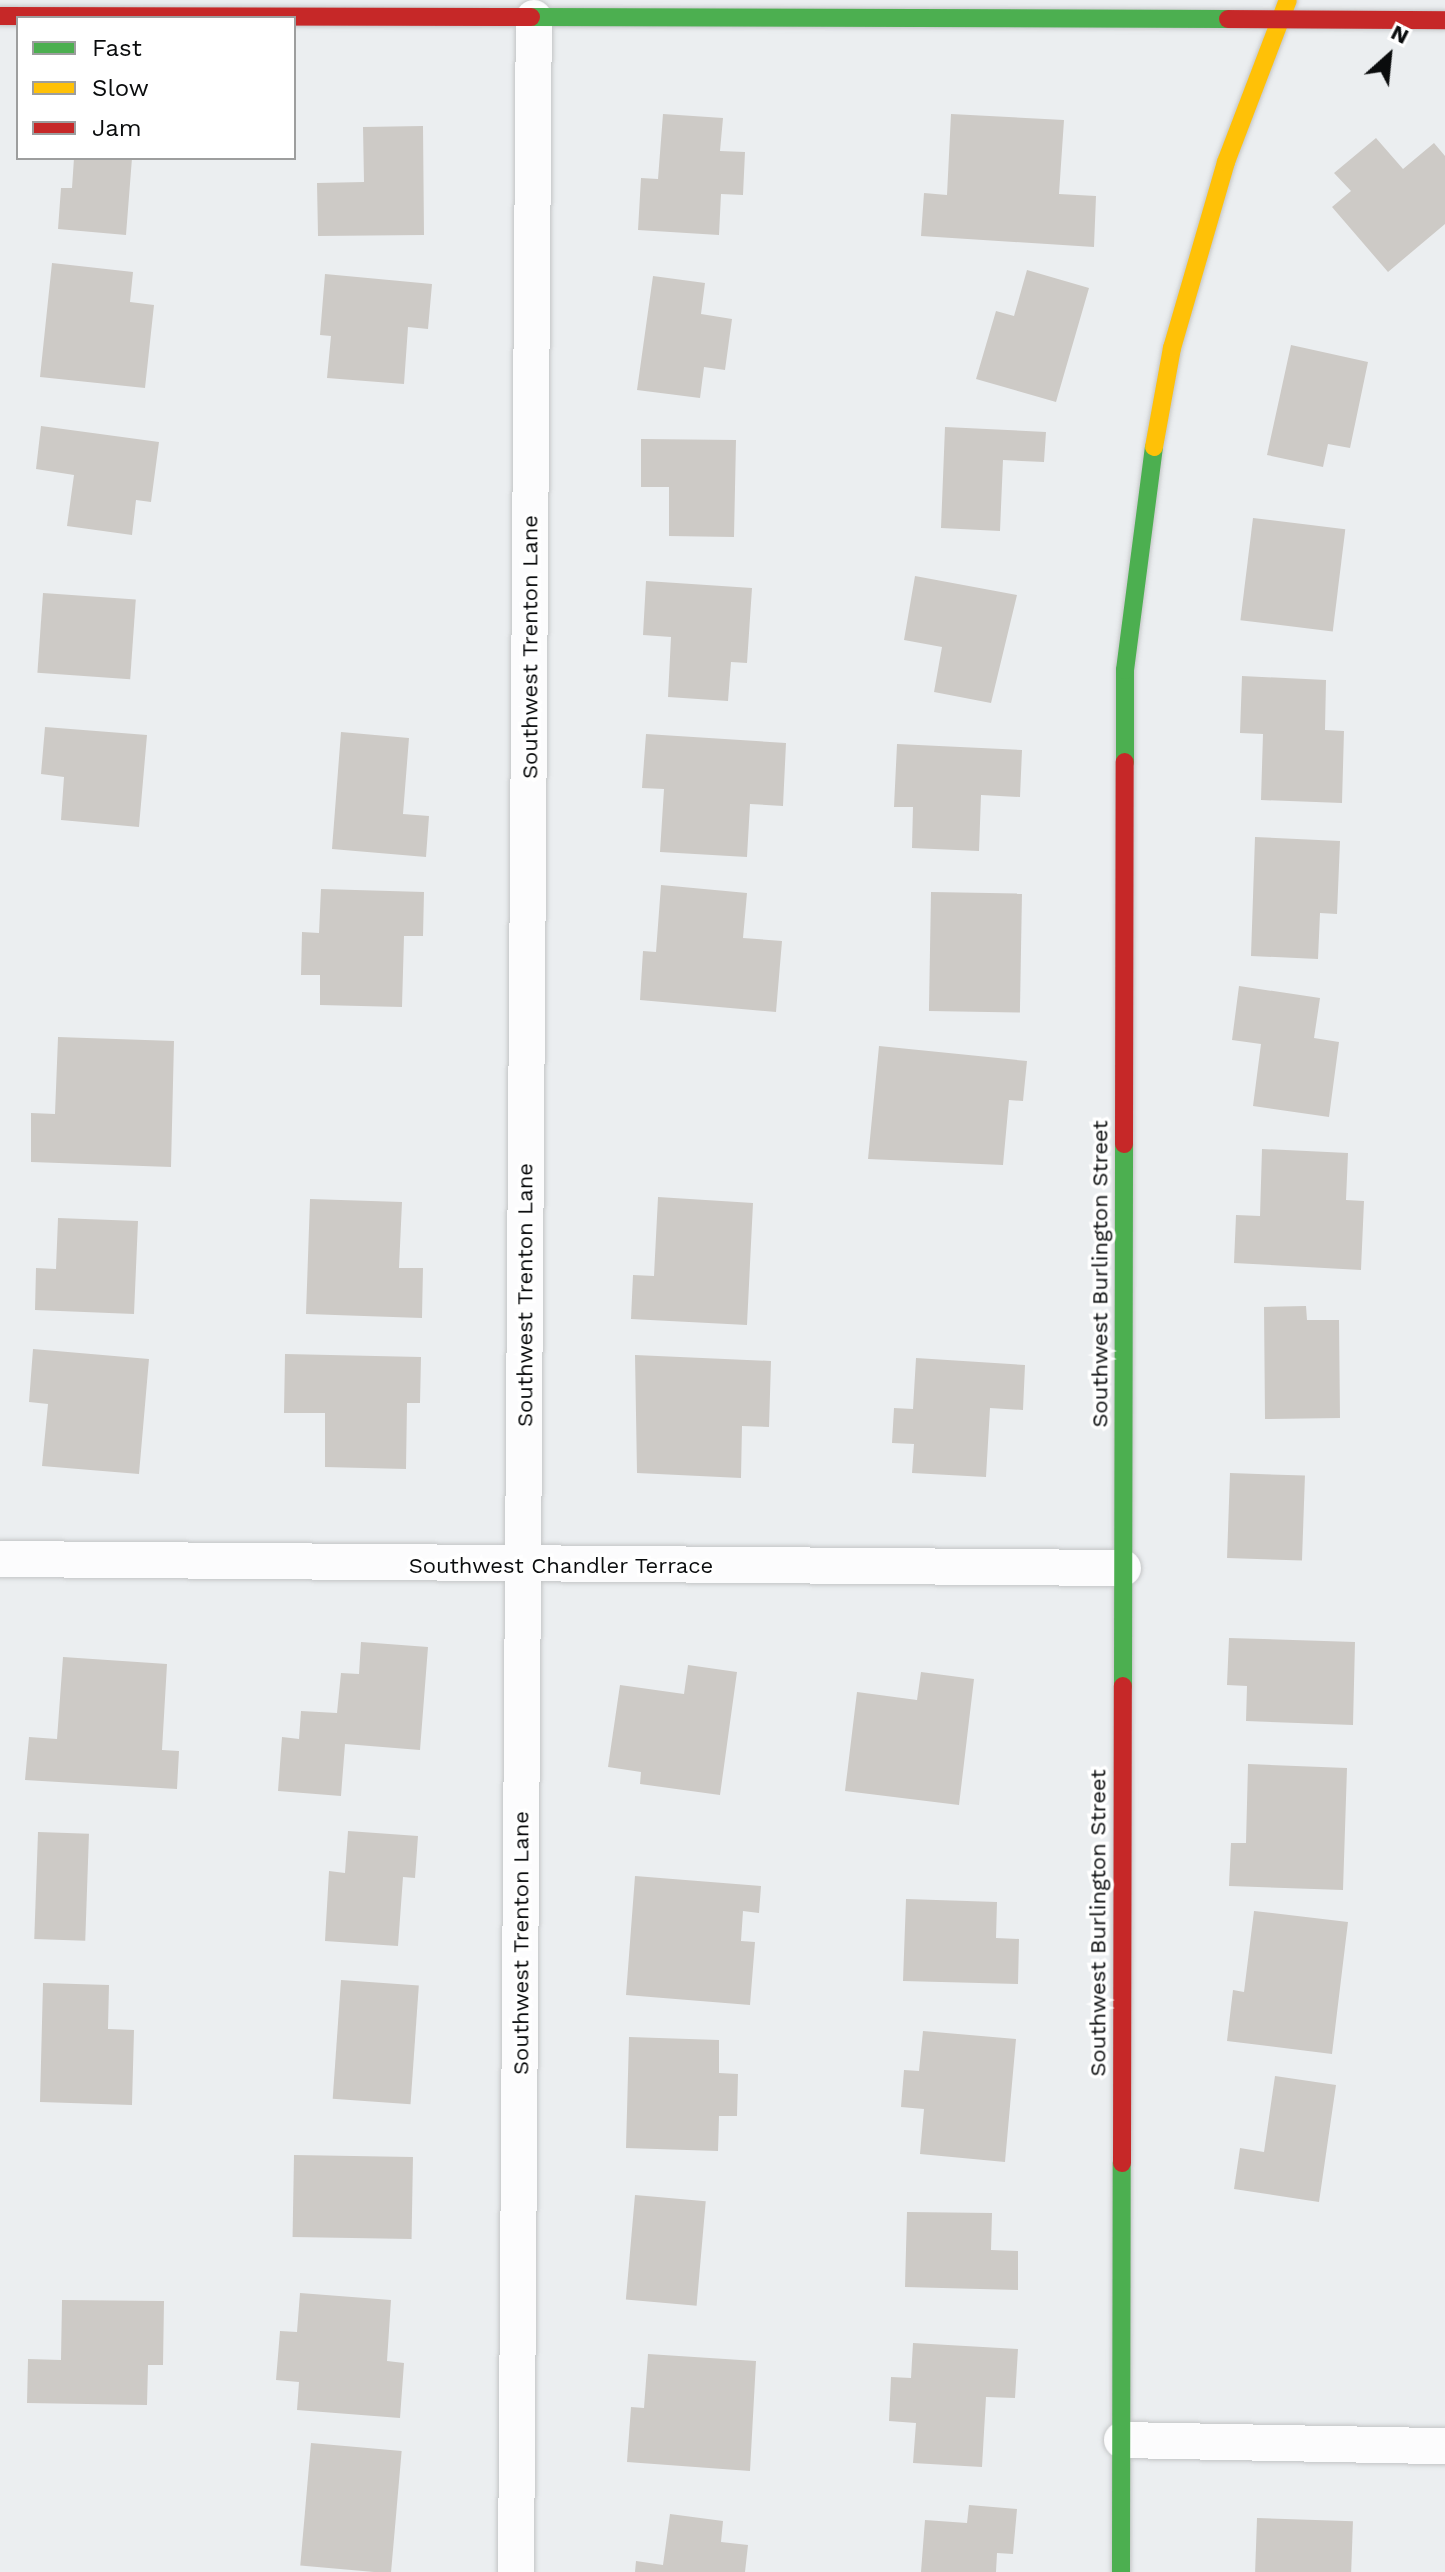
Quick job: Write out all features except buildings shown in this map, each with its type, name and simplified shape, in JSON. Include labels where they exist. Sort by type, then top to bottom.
[{"type":"street","name":"Southwest Burlington Street","points":[[1121,2572],[1125,670],[1143,507],[1172,348],[1226,162],[1288,0]]},
{"type":"street","points":[[296,17],[1278,23],[1445,20]]},
{"type":"street","name":"Southwest Trenton Lane","points":[[516,2572],[534,18]]},
{"type":"street","name":"Southwest Chandler Terrace","points":[[0,1559],[523,1566],[1123,1568]]},
{"type":"street","points":[[1122,2440],[1445,2446]]},
{"type":"traffic: fast","points":[[531,17],[1228,19]]},
{"type":"traffic: fast","points":[[1125,762],[1125,670],[1154,447]]},
{"type":"traffic: fast","points":[[1123,1686],[1124,1144]]},
{"type":"traffic: fast","points":[[1121,2572],[1122,2163]]},
{"type":"traffic: slow","points":[[1154,447],[1172,348],[1226,162],[1288,0]]},
{"type":"traffic: jam","points":[[0,16],[16,16]]},
{"type":"traffic: jam","points":[[296,17],[531,17]]},
{"type":"traffic: jam","points":[[1228,19],[1445,20]]},
{"type":"traffic: jam","points":[[1124,1144],[1125,762]]},
{"type":"traffic: jam","points":[[1122,2163],[1123,1686]]}]
